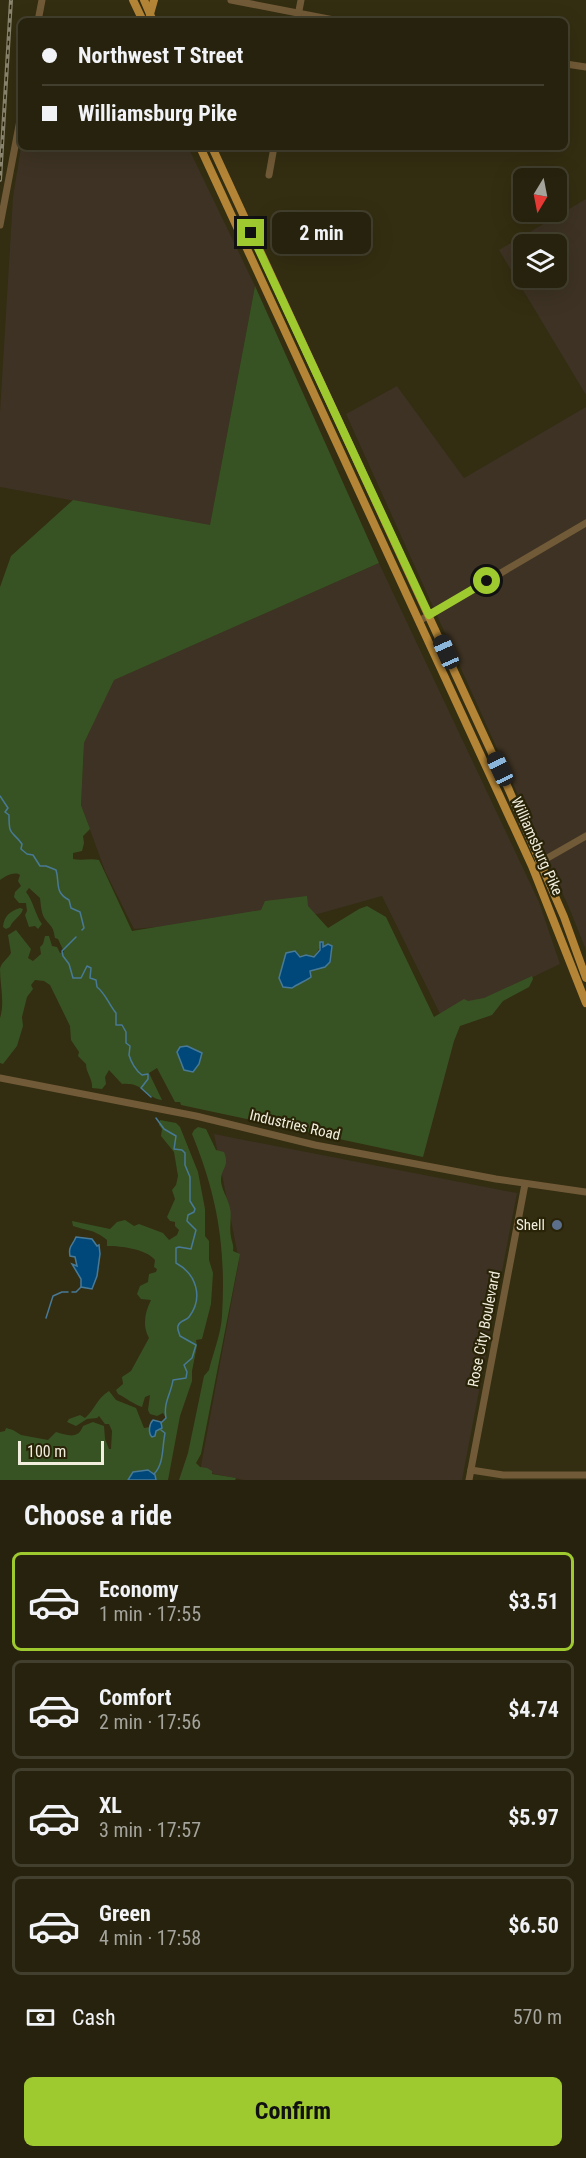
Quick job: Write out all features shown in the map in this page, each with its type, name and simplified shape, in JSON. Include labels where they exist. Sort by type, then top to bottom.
[{"type":"main road","points":[[134,0],[147,18]]},
{"type":"main road","points":[[144,0],[148,18]]},
{"type":"main road","points":[[148,18],[154,0]]},
{"type":"main road","name":"Williamsburg Pike","points":[[201,150],[532,866],[586,1003]]},
{"type":"main road","name":"Williamsburg Pike","points":[[213,150],[542,862],[586,978]]},
{"type":"street","points":[[39,18],[42,0]]},
{"type":"street","points":[[231,0],[298,17],[302,0]]},
{"type":"street","points":[[568,64],[586,68]]},
{"type":"street","points":[[0,225],[18,131]]},
{"type":"street","points":[[269,175],[273,150]]},
{"type":"street","points":[[419,621],[586,523]]},
{"type":"street","points":[[532,866],[586,836]]},
{"type":"street","name":"Industries Road","points":[[0,1078],[207,1119],[292,1140],[525,1184],[586,1192]]},
{"type":"street","name":"Rose City Boulevard","points":[[469,1480],[525,1184]]},
{"type":"street","points":[[471,1470],[503,1475],[586,1474]]},
{"type":"shaded area","points":[[21,150],[189,150],[255,286],[210,526],[0,487],[0,412],[13,197]]},
{"type":"shaded area","points":[[586,199],[586,395],[522,288],[567,288],[567,234],[526,234],[547,222],[567,222],[567,210]]},
{"type":"shaded area","points":[[513,242],[513,273],[499,250]]},
{"type":"shaded area","points":[[397,386],[464,478],[586,407],[586,950],[346,414]]},
{"type":"shaded area","points":[[379,563],[539,902],[560,964],[443,1020],[382,896],[318,914],[134,929],[105,871],[81,805],[84,743],[113,680]]},
{"type":"shaded area","points":[[214,1134],[517,1193],[462,1480],[244,1480],[200,1471],[239,1261]]},
{"type":"green space","points":[[255,286],[379,563],[114,680],[84,743],[81,805],[90,829],[83,836],[82,851],[73,853],[73,859],[99,860],[132,931],[261,910],[265,901],[307,896],[308,906],[328,928],[367,906],[386,917],[434,1017],[464,999],[468,1001],[484,998],[532,976],[529,987],[503,1001],[492,1015],[460,1026],[423,1157],[181,1105],[180,1102],[175,1102],[157,1068],[149,1073],[162,1100],[156,1099],[135,1085],[122,1084],[109,1070],[105,1077],[106,1084],[102,1089],[92,1088],[86,1064],[78,1056],[79,1052],[71,1040],[70,1026],[50,985],[44,981],[35,980],[31,985],[33,989],[27,997],[22,1017],[23,1026],[17,1046],[3,1064],[0,1063],[2,1000],[0,969],[11,953],[8,935],[16,930],[31,949],[28,958],[33,961],[41,954],[40,947],[45,936],[49,936],[52,946],[57,947],[60,953],[64,952],[58,939],[55,938],[52,927],[44,917],[40,898],[29,888],[26,892],[42,924],[38,929],[35,926],[29,927],[25,915],[26,903],[19,903],[14,897],[15,892],[21,886],[18,881],[20,875],[13,874],[0,880],[0,587],[11,556],[73,500],[210,525]],"holes":[[[323,942],[323,947],[332,947],[326,964],[310,972],[307,980],[294,987],[281,983],[279,978],[286,953],[295,951],[301,957],[314,957]]]},
{"type":"green space","points":[[20,908],[23,909],[22,912],[10,927],[6,929],[3,927],[8,914]]},
{"type":"green space","points":[[160,1120],[176,1123],[180,1127],[198,1172],[205,1209],[205,1236],[209,1241],[209,1260],[213,1273],[211,1304],[202,1339],[196,1340],[192,1381],[180,1416],[168,1480],[156,1480],[151,1471],[133,1472],[128,1480],[0,1480],[0,1432],[5,1431],[6,1428],[21,1435],[48,1440],[56,1432],[75,1435],[83,1426],[93,1422],[104,1426],[105,1439],[111,1449],[112,1431],[109,1424],[105,1424],[99,1416],[87,1419],[76,1426],[67,1422],[80,1415],[85,1418],[101,1397],[109,1391],[116,1400],[136,1408],[144,1428],[150,1427],[153,1420],[162,1423],[166,1418],[163,1413],[157,1416],[150,1414],[148,1410],[150,1395],[145,1397],[142,1407],[118,1394],[116,1390],[123,1384],[122,1377],[131,1371],[149,1338],[145,1319],[151,1300],[141,1299],[137,1294],[140,1286],[148,1282],[149,1274],[156,1272],[155,1260],[140,1251],[107,1246],[107,1240],[102,1236],[73,1226],[72,1221],[110,1229],[117,1222],[125,1220],[134,1226],[139,1224],[163,1233],[169,1240],[177,1235],[179,1230],[175,1222],[170,1221],[167,1217],[175,1199],[172,1190],[178,1176],[174,1152],[161,1136]]},
{"type":"green space","points":[[198,1127],[206,1129],[216,1150],[224,1152],[226,1164],[221,1183],[230,1208],[233,1251],[240,1254],[201,1454],[196,1463],[212,1471],[212,1474],[236,1478],[235,1480],[179,1480],[188,1453],[204,1376],[209,1370],[219,1337],[222,1316],[221,1246],[214,1202],[192,1134]]},
{"type":"water","points":[[320,942],[323,942],[323,947],[328,944],[332,946],[330,962],[325,967],[310,971],[311,977],[292,988],[283,987],[279,978],[286,953],[295,951],[300,957],[306,955],[314,957],[320,950]]},
{"type":"water","points":[[187,1046],[202,1053],[199,1064],[193,1072],[184,1070],[177,1052],[180,1047]]},
{"type":"water","points":[[76,1237],[92,1239],[97,1246],[99,1245],[97,1276],[92,1289],[81,1287],[81,1279],[72,1264],[77,1266],[75,1257],[70,1256],[70,1248]]},
{"type":"water","points":[[153,1420],[161,1422],[162,1428],[152,1437],[150,1428]]},
{"type":"water","points":[[148,1470],[155,1475],[156,1480],[128,1480],[133,1472]]},
{"type":"waterway","points":[[0,796],[8,808],[5,812],[9,815],[10,830],[22,844],[21,849],[33,855],[40,866],[56,870],[61,894],[69,900],[71,908],[80,912],[84,928],[82,930]]},
{"type":"waterway","points":[[76,937],[62,951],[73,978],[81,978],[87,966],[91,968],[90,978],[96,980],[97,987],[116,1013],[116,1025],[122,1025],[126,1032],[126,1043],[130,1046],[129,1055],[132,1063],[142,1075],[148,1074],[148,1079],[141,1088],[151,1097]]},
{"type":"waterway","points":[[156,1118],[164,1129],[176,1136],[174,1149],[185,1153],[185,1165],[190,1177],[190,1201],[195,1209],[188,1215],[187,1221],[196,1230],[191,1249],[176,1248],[176,1263],[189,1273],[197,1294],[194,1309],[188,1318],[179,1324],[178,1330],[180,1336],[196,1345],[192,1358],[184,1365],[187,1372],[186,1378],[173,1380],[166,1403],[166,1418],[161,1423]]},
{"type":"waterway","points":[[72,1292],[76,1292],[81,1287]]},
{"type":"waterway","points":[[46,1318],[53,1296],[68,1292]]},
{"type":"waterway","points":[[154,1474],[160,1465],[162,1455],[165,1433],[161,1430]]},
{"type":"railway","points":[[0,180],[11,0]]},
{"type":"place","name":"Shell","points":[[557,1225]]},
{"type":"route","points":[[251,233],[429,615],[487,581]]}]
